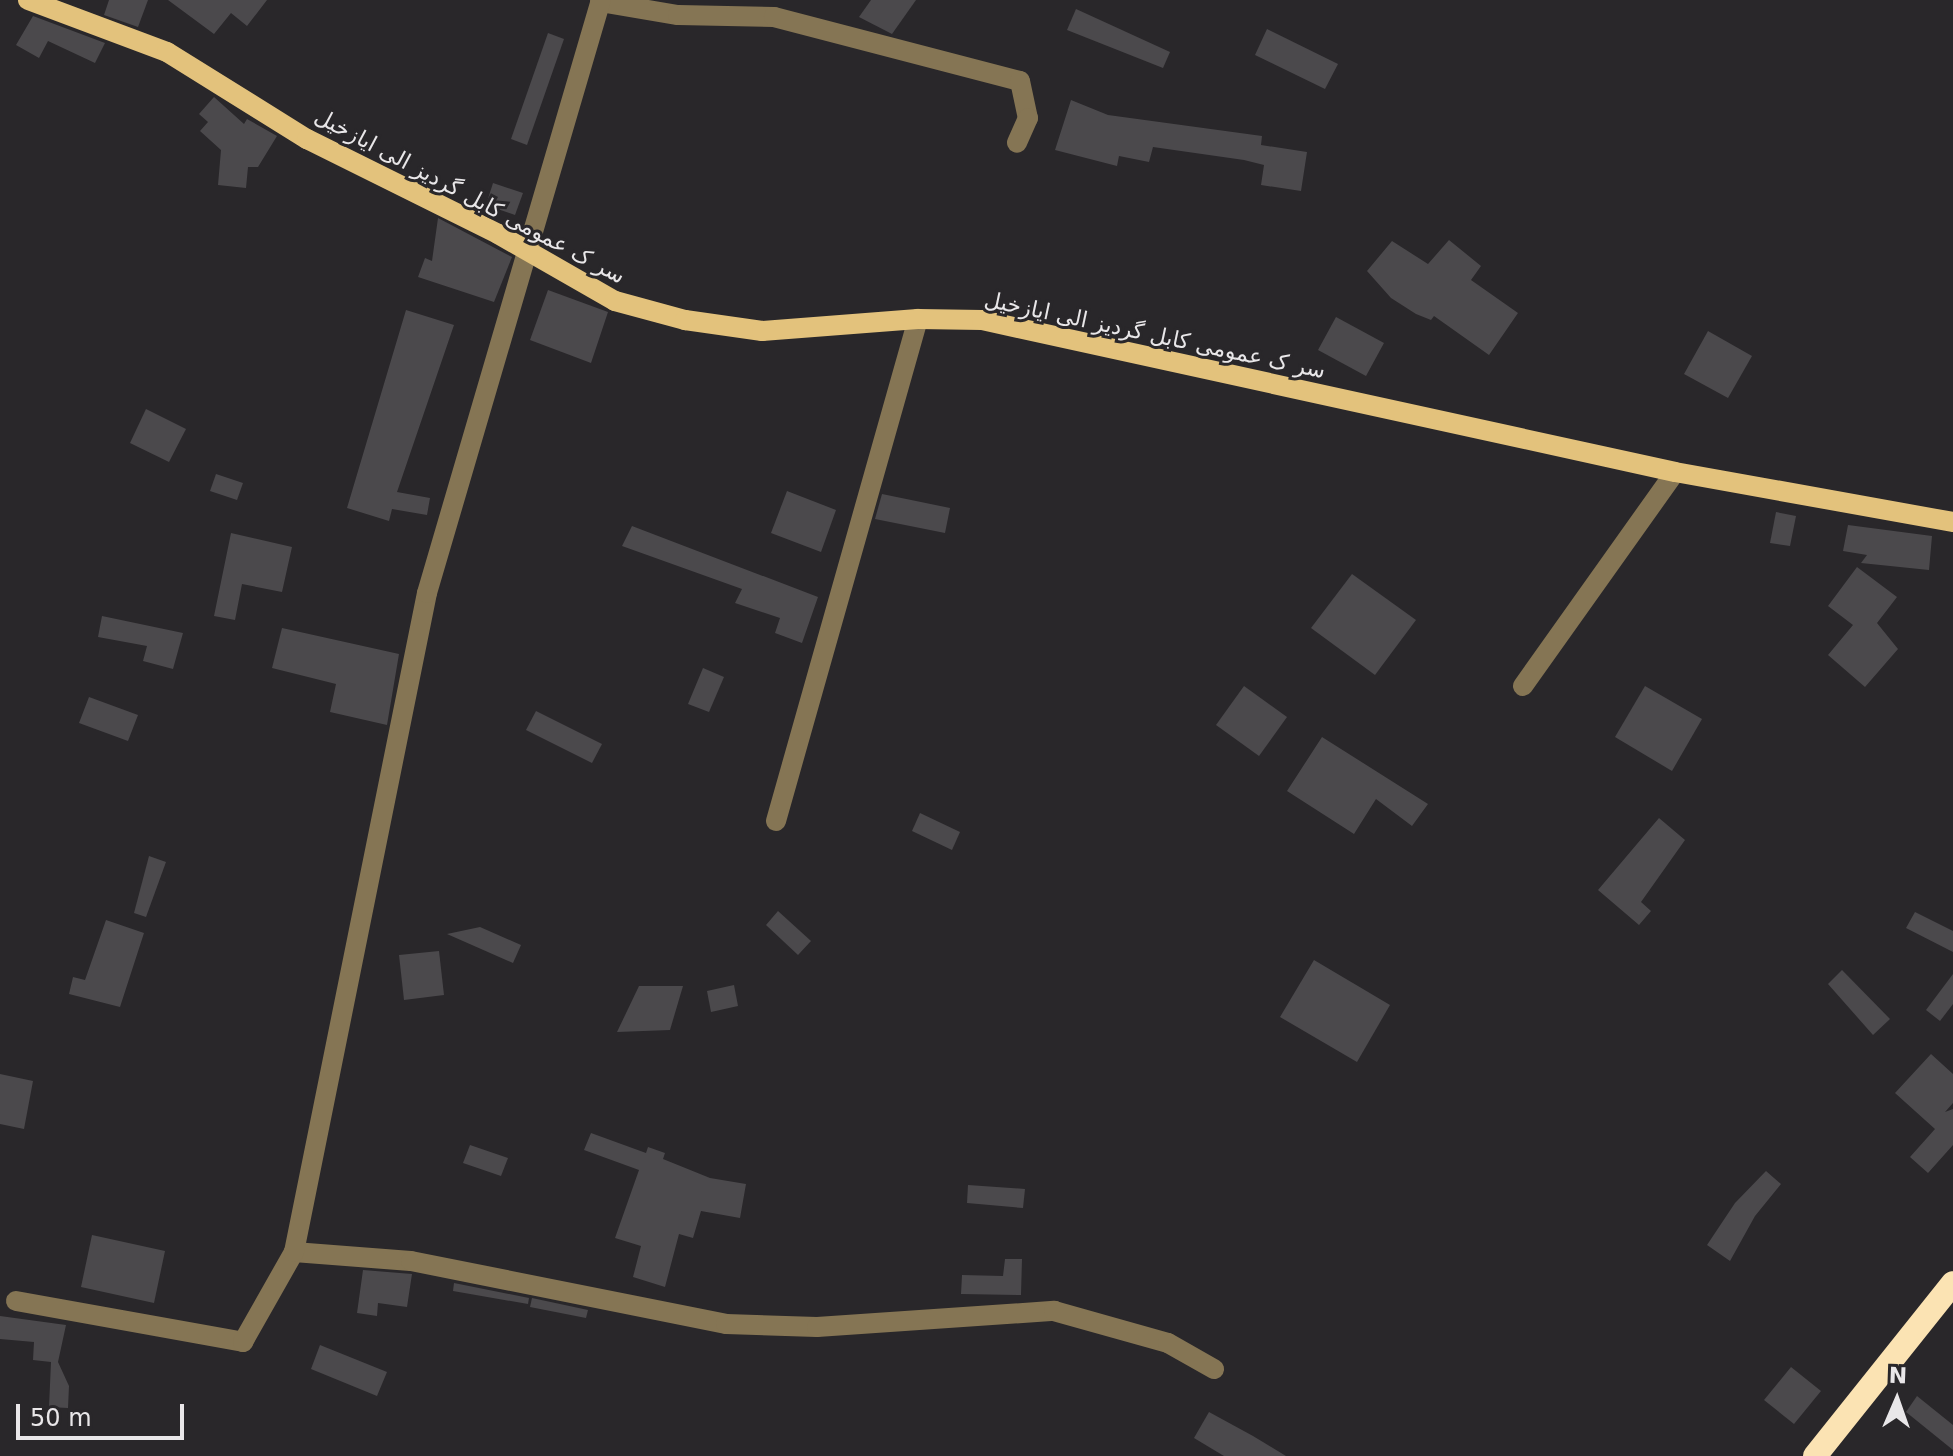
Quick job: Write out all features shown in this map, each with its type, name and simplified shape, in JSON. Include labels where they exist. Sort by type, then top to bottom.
[{"type":"highway","points":[[1815,1456],[1953,1283]]},
{"type":"main road","name":"سر ک عمومی کابل گردیز الی ایازخیل","points":[[28,0],[167,52],[307,139],[526,251],[615,301],[685,320],[762,331],[918,319],[982,320],[1675,472],[1953,522]]},
{"type":"street","points":[[16,1301],[243,1342],[294,1252],[427,593],[600,1],[678,15],[774,17],[1020,81],[1028,118],[1017,143]]},
{"type":"street","points":[[776,821],[918,319]]},
{"type":"street","points":[[1523,686],[1675,472]]},
{"type":"street","points":[[294,1252],[411,1261],[726,1324],[817,1327],[1054,1311],[1168,1343],[1214,1369]]},
{"type":"building","points":[[109,0],[148,0],[138,27],[104,15]]},
{"type":"building","points":[[168,0],[267,0],[247,26],[231,13],[214,34]]},
{"type":"building","points":[[871,0],[916,0],[892,34],[859,17]]},
{"type":"building","points":[[1076,9],[1170,52],[1163,68],[1067,30]]},
{"type":"building","points":[[33,16],[105,43],[95,63],[48,41],[39,58],[16,45]]},
{"type":"building","points":[[1267,29],[1338,64],[1325,89],[1255,55]]},
{"type":"building","points":[[548,33],[564,39],[527,145],[511,139]]},
{"type":"building","points":[[214,97],[244,124],[247,119],[277,136],[258,167],[248,167],[246,188],[218,185],[221,150],[200,131],[208,122],[199,114]]},
{"type":"building","points":[[1071,100],[1108,115],[1262,136],[1261,145],[1307,152],[1301,191],[1261,185],[1264,165],[1244,160],[1153,147],[1149,162],[1119,156],[1117,166],[1055,150]]},
{"type":"building","points":[[493,183],[523,193],[515,215],[486,205]]},
{"type":"building","points":[[438,218],[512,257],[494,302],[418,277],[425,258],[432,261]]},
{"type":"building","points":[[1449,240],[1481,266],[1471,280],[1518,313],[1489,355],[1434,316],[1431,320],[1416,314],[1391,298],[1367,271],[1392,241],[1428,264]]},
{"type":"building","points":[[548,290],[608,312],[591,363],[530,340]]},
{"type":"building","points":[[406,310],[454,325],[397,492],[430,498],[427,515],[392,509],[389,521],[347,508]]},
{"type":"building","points":[[1336,317],[1384,343],[1366,376],[1318,350]]},
{"type":"building","points":[[1708,331],[1752,356],[1728,398],[1684,374]]},
{"type":"building","points":[[146,409],[186,429],[169,462],[130,443]]},
{"type":"building","points":[[216,474],[243,483],[237,500],[210,491]]},
{"type":"building","points":[[787,491],[836,510],[821,552],[771,533]]},
{"type":"building","points":[[882,494],[950,508],[945,533],[875,519]]},
{"type":"building","points":[[1776,512],[1796,516],[1790,546],[1770,543]]},
{"type":"building","points":[[1848,525],[1932,536],[1929,570],[1861,563],[1867,555],[1843,551]]},
{"type":"building","points":[[632,526],[818,597],[802,643],[775,633],[780,618],[735,603],[742,589],[622,546]]},
{"type":"building","points":[[231,533],[292,547],[282,592],[242,584],[235,620],[214,616]]},
{"type":"building","points":[[1857,567],[1897,597],[1877,623],[1898,649],[1865,687],[1828,655],[1853,625],[1828,606]]},
{"type":"building","points":[[1352,574],[1416,620],[1375,675],[1311,628]]},
{"type":"building","points":[[102,616],[183,633],[173,669],[143,661],[147,646],[98,637]]},
{"type":"building","points":[[282,628],[399,654],[387,725],[330,712],[336,684],[272,668]]},
{"type":"building","points":[[703,668],[724,677],[709,712],[688,704]]},
{"type":"building","points":[[1244,686],[1287,717],[1259,756],[1216,725]]},
{"type":"building","points":[[1645,686],[1702,719],[1672,771],[1615,737]]},
{"type":"building","points":[[89,697],[138,715],[128,741],[79,723]]},
{"type":"building","points":[[536,711],[602,744],[592,763],[526,730]]},
{"type":"building","points":[[1322,737],[1428,804],[1412,826],[1376,799],[1354,834],[1287,791]]},
{"type":"building","points":[[920,813],[960,832],[952,850],[912,831]]},
{"type":"building","points":[[1659,818],[1685,840],[1641,902],[1651,911],[1639,925],[1598,890]]},
{"type":"building","points":[[149,856],[166,862],[146,917],[134,913]]},
{"type":"building","points":[[778,911],[811,941],[798,955],[766,925]]},
{"type":"building","points":[[1915,912],[1953,931],[1953,952],[1906,928]]},
{"type":"building","points":[[106,920],[144,933],[120,1007],[69,994],[73,977],[85,980]]},
{"type":"building","points":[[480,927],[521,945],[513,963],[447,934]]},
{"type":"building","points":[[439,951],[444,995],[404,1000],[399,955]]},
{"type":"building","points":[[1314,960],[1390,1005],[1357,1062],[1280,1017]]},
{"type":"building","points":[[1842,970],[1890,1019],[1873,1035],[1828,984]]},
{"type":"building","points":[[1953,974],[1953,1004],[1940,1021],[1926,1010]]},
{"type":"building","points":[[734,985],[738,1006],[711,1012],[707,991]]},
{"type":"building","points":[[639,986],[683,986],[670,1030],[617,1032]]},
{"type":"building","points":[[1931,1054],[1953,1074],[1953,1103],[1945,1112],[1953,1109],[1953,1145],[1928,1173],[1910,1157],[1935,1129],[1895,1093]]},
{"type":"building","points":[[0,1074],[33,1081],[24,1129],[0,1124]]},
{"type":"building","points":[[591,1133],[646,1153],[648,1147],[665,1153],[663,1159],[710,1178],[746,1184],[740,1218],[701,1211],[693,1238],[679,1234],[665,1287],[633,1277],[641,1246],[615,1238],[639,1170],[584,1150]]},
{"type":"building","points":[[470,1145],[508,1158],[501,1176],[463,1163]]},
{"type":"building","points":[[1766,1171],[1781,1184],[1755,1216],[1730,1261],[1707,1245],[1735,1203]]},
{"type":"building","points":[[968,1185],[1025,1189],[1023,1208],[967,1203]]},
{"type":"building","points":[[92,1235],[165,1251],[154,1303],[81,1287]]},
{"type":"building","points":[[1005,1259],[1022,1259],[1021,1295],[961,1294],[962,1275],[1003,1276]]},
{"type":"building","points":[[363,1270],[412,1274],[407,1307],[378,1303],[377,1316],[357,1313]]},
{"type":"building","points":[[454,1283],[529,1298],[528,1304],[453,1291]]},
{"type":"building","points":[[532,1298],[588,1310],[586,1318],[530,1307]]},
{"type":"building","points":[[0,1316],[66,1325],[58,1362],[69,1386],[68,1408],[49,1407],[51,1362],[33,1360],[34,1342],[0,1339]]},
{"type":"building","points":[[320,1345],[387,1372],[377,1396],[311,1369]]},
{"type":"building","points":[[1791,1367],[1821,1391],[1794,1424],[1764,1400]]},
{"type":"building","points":[[1917,1396],[1953,1425],[1953,1450],[1906,1412]]},
{"type":"building","points":[[1209,1412],[1286,1456],[1224,1456],[1194,1438]]}]
